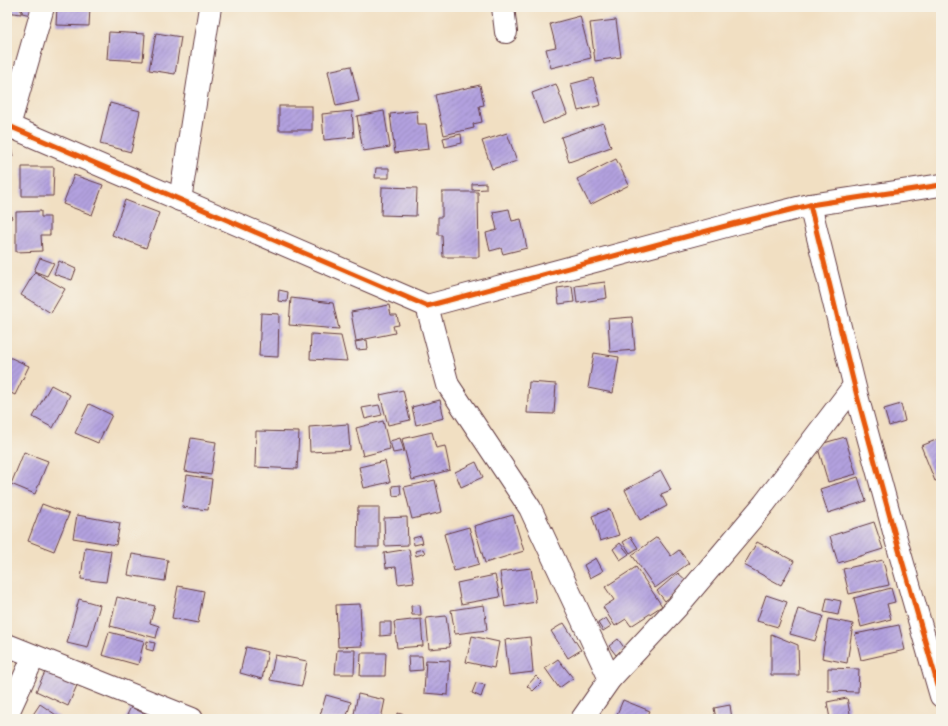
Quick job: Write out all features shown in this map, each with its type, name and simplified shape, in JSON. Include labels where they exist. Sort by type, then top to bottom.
[{"type":"street","points":[[43,7],[8,126],[427,306],[737,223],[810,206],[941,185]]},
{"type":"street","points":[[180,200],[210,7]]},
{"type":"street","points":[[503,7],[506,32]]},
{"type":"street","points":[[810,206],[854,386],[941,696]]},
{"type":"street","points":[[427,306],[448,385],[530,508],[610,679]]},
{"type":"street","points":[[582,719],[610,679],[677,607],[764,504],[854,386]]},
{"type":"street","points":[[7,645],[192,719]]},
{"type":"street","points":[[7,715],[34,656]]},
{"type":"building","points":[[7,7],[21,7],[21,14],[7,12]]},
{"type":"building","points":[[23,7],[32,7],[31,15],[22,13]]},
{"type":"building","points":[[57,7],[90,7],[89,26],[56,25]]},
{"type":"building","points":[[580,16],[591,58],[551,68],[546,49],[556,47],[550,24]]},
{"type":"building","points":[[616,20],[621,57],[595,61],[590,23]]},
{"type":"building","points":[[109,32],[145,34],[143,61],[107,59]]},
{"type":"building","points":[[156,33],[181,37],[175,74],[149,70]]},
{"type":"building","points":[[351,66],[359,101],[336,106],[328,71]]},
{"type":"building","points":[[593,78],[601,105],[578,111],[571,84]]},
{"type":"building","points":[[556,84],[567,114],[543,124],[532,93]]},
{"type":"building","points":[[480,85],[484,105],[479,106],[482,122],[473,124],[474,128],[444,135],[435,95]]},
{"type":"building","points":[[110,103],[140,111],[131,152],[100,144]]},
{"type":"building","points":[[279,106],[312,106],[312,130],[279,130]]},
{"type":"building","points":[[352,111],[354,137],[324,140],[322,114]]},
{"type":"building","points":[[384,111],[390,147],[363,151],[357,116]]},
{"type":"building","points":[[417,111],[418,124],[426,124],[429,149],[395,153],[390,114]]},
{"type":"building","points":[[603,123],[611,147],[569,162],[561,137]]},
{"type":"building","points":[[507,133],[517,161],[492,169],[482,141]]},
{"type":"building","points":[[461,134],[462,143],[445,147],[443,138]]},
{"type":"building","points":[[11,148],[13,156],[7,158],[7,149]]},
{"type":"building","points":[[616,159],[629,185],[590,205],[577,179]]},
{"type":"building","points":[[22,167],[54,167],[53,196],[22,196]]},
{"type":"building","points":[[376,168],[389,168],[389,178],[375,178]]},
{"type":"building","points":[[74,175],[103,185],[92,215],[63,204]]},
{"type":"building","points":[[486,183],[486,189],[472,190],[472,184]]},
{"type":"building","points":[[382,187],[417,188],[416,216],[381,215]]},
{"type":"building","points":[[442,192],[478,192],[479,257],[443,257],[442,235],[438,235],[438,217],[442,217]]},
{"type":"building","points":[[125,200],[159,213],[146,248],[112,235]]},
{"type":"building","points":[[7,205],[12,218],[8,220],[7,218]]},
{"type":"building","points":[[509,209],[512,221],[521,219],[527,248],[503,254],[501,248],[490,251],[486,233],[497,230],[493,212]]},
{"type":"building","points":[[41,211],[41,217],[50,217],[50,235],[41,235],[42,251],[16,252],[16,212]]},
{"type":"building","points":[[40,258],[54,263],[47,276],[34,271]]},
{"type":"building","points":[[59,261],[76,269],[72,280],[54,274]]},
{"type":"building","points":[[35,272],[65,289],[51,313],[21,295]]},
{"type":"building","points":[[605,282],[607,298],[577,303],[575,286]]},
{"type":"building","points":[[572,286],[574,302],[559,304],[557,288]]},
{"type":"building","points":[[279,290],[288,292],[287,302],[278,301]]},
{"type":"building","points":[[291,298],[333,303],[339,329],[289,325]]},
{"type":"building","points":[[389,305],[391,315],[397,315],[399,325],[393,326],[395,333],[356,341],[351,312]]},
{"type":"building","points":[[261,313],[279,314],[278,357],[259,356]]},
{"type":"building","points":[[632,317],[635,350],[610,352],[608,319]]},
{"type":"building","points":[[311,334],[341,336],[347,361],[310,359]]},
{"type":"building","points":[[367,340],[368,349],[357,350],[355,342]]},
{"type":"building","points":[[594,353],[619,357],[613,393],[588,388]]},
{"type":"building","points":[[7,356],[29,366],[15,395],[7,391]]},
{"type":"building","points":[[529,382],[556,384],[554,414],[527,413]]},
{"type":"building","points":[[51,385],[70,395],[53,428],[33,417]]},
{"type":"building","points":[[403,390],[410,420],[388,425],[380,395]]},
{"type":"building","points":[[440,400],[444,418],[416,425],[412,407]]},
{"type":"building","points":[[89,404],[112,415],[98,443],[75,433]]},
{"type":"building","points":[[901,404],[905,421],[889,426],[884,409]]},
{"type":"building","points":[[379,405],[382,415],[365,419],[362,408]]},
{"type":"building","points":[[383,421],[390,449],[363,456],[356,428]]},
{"type":"building","points":[[348,424],[350,450],[310,452],[309,427]]},
{"type":"building","points":[[256,431],[299,432],[297,469],[255,467]]},
{"type":"building","points":[[432,432],[436,448],[445,446],[450,470],[412,480],[402,439]]},
{"type":"building","points":[[845,437],[856,474],[828,482],[817,445]]},
{"type":"building","points":[[191,438],[216,442],[211,475],[185,471]]},
{"type":"building","points":[[400,438],[404,451],[393,453],[390,441]]},
{"type":"building","points":[[941,438],[941,479],[935,481],[921,446]]},
{"type":"building","points":[[24,452],[48,461],[35,494],[11,484]]},
{"type":"building","points":[[385,461],[390,482],[364,488],[359,467]]},
{"type":"building","points":[[476,462],[483,477],[461,487],[455,472]]},
{"type":"building","points":[[661,471],[671,490],[661,494],[667,506],[640,520],[625,490]]},
{"type":"building","points":[[187,475],[212,479],[208,510],[182,507]]},
{"type":"building","points":[[858,477],[866,501],[828,513],[820,489]]},
{"type":"building","points":[[435,480],[442,512],[412,519],[404,487]]},
{"type":"building","points":[[400,485],[401,495],[393,496],[392,486]]},
{"type":"building","points":[[42,504],[69,514],[54,551],[28,541]]},
{"type":"building","points":[[358,507],[379,507],[379,547],[357,547]]},
{"type":"building","points":[[610,509],[619,535],[600,541],[592,516]]},
{"type":"building","points":[[77,515],[120,523],[116,545],[73,538]]},
{"type":"building","points":[[513,515],[524,551],[485,563],[474,526]]},
{"type":"building","points":[[407,517],[408,545],[385,546],[384,518]]},
{"type":"building","points":[[874,522],[883,549],[838,563],[830,536]]},
{"type":"building","points":[[469,527],[479,564],[454,571],[444,534]]},
{"type":"building","points":[[421,536],[423,543],[414,545],[413,538]]},
{"type":"building","points":[[631,537],[638,548],[630,553],[623,542]]},
{"type":"building","points":[[657,537],[671,556],[679,550],[689,563],[655,588],[632,555]]},
{"type":"building","points":[[757,542],[794,561],[781,585],[744,565]]},
{"type":"building","points":[[620,543],[629,554],[620,560],[613,549]]},
{"type":"building","points":[[85,547],[111,551],[106,582],[81,579]]},
{"type":"building","points":[[409,549],[414,582],[398,584],[396,567],[386,568],[384,553]]},
{"type":"building","points":[[423,549],[425,553],[416,556],[415,551]]},
{"type":"building","points":[[132,554],[168,560],[165,581],[128,575]]},
{"type":"building","points":[[596,558],[603,571],[590,578],[584,565]]},
{"type":"building","points":[[883,560],[889,585],[849,594],[843,569]]},
{"type":"building","points":[[636,567],[662,606],[631,626],[626,619],[615,626],[603,607],[614,600],[605,587]]},
{"type":"building","points":[[531,568],[536,602],[505,607],[500,572]]},
{"type":"building","points":[[678,573],[688,582],[665,601],[657,591]]},
{"type":"building","points":[[495,575],[500,597],[461,604],[457,583]]},
{"type":"building","points":[[178,586],[204,591],[198,623],[172,618]]},
{"type":"building","points":[[891,588],[895,602],[887,604],[891,619],[861,627],[854,598]]},
{"type":"building","points":[[766,595],[787,602],[778,627],[757,621]]},
{"type":"building","points":[[117,597],[155,606],[150,623],[159,626],[156,638],[110,626]]},
{"type":"building","points":[[827,598],[841,601],[838,615],[824,612]]},
{"type":"building","points":[[79,599],[100,605],[88,648],[67,643]]},
{"type":"building","points":[[360,604],[362,646],[338,647],[336,605]]},
{"type":"building","points":[[420,605],[421,615],[412,615],[411,606]]},
{"type":"building","points":[[484,605],[487,630],[455,634],[451,610]]},
{"type":"building","points":[[798,609],[823,616],[815,641],[790,634]]},
{"type":"building","points":[[446,616],[450,647],[429,649],[426,618]]},
{"type":"building","points":[[606,618],[611,626],[603,631],[598,623]]},
{"type":"building","points":[[421,619],[423,646],[397,648],[394,622]]},
{"type":"building","points":[[828,619],[853,624],[847,663],[822,658]]},
{"type":"building","points":[[380,622],[391,622],[391,635],[380,636]]},
{"type":"building","points":[[564,623],[581,650],[568,658],[551,631]]},
{"type":"building","points":[[899,625],[905,650],[861,660],[855,634]]},
{"type":"building","points":[[109,632],[144,641],[138,665],[102,655]]},
{"type":"building","points":[[771,634],[798,645],[799,675],[771,675]]},
{"type":"building","points":[[472,636],[499,642],[494,668],[466,662]]},
{"type":"building","points":[[530,637],[533,672],[509,675],[505,640]]},
{"type":"building","points":[[618,639],[625,649],[616,655],[609,646]]},
{"type":"building","points":[[147,641],[155,643],[153,651],[146,649]]},
{"type":"building","points":[[246,647],[268,652],[262,679],[240,673]]},
{"type":"building","points":[[337,650],[355,650],[354,674],[335,674]]},
{"type":"building","points":[[361,653],[386,653],[385,676],[360,676]]},
{"type":"building","points":[[275,655],[307,661],[302,686],[270,680]]},
{"type":"building","points":[[408,656],[422,656],[423,670],[409,671]]},
{"type":"building","points":[[558,659],[573,678],[559,688],[545,668]]},
{"type":"building","points":[[426,660],[450,661],[448,695],[424,693]]},
{"type":"building","points":[[47,668],[78,683],[68,706],[36,691]]},
{"type":"building","points":[[828,668],[859,669],[858,692],[828,691]]},
{"type":"building","points":[[536,676],[542,682],[533,691],[527,686]]},
{"type":"building","points":[[476,683],[485,685],[481,697],[472,693]]},
{"type":"building","points":[[358,694],[385,700],[381,719],[353,719]]},
{"type":"building","points":[[326,695],[351,702],[346,719],[319,719]]},
{"type":"building","points":[[847,698],[851,719],[830,719],[827,702]]},
{"type":"building","points":[[623,700],[650,711],[646,719],[615,719]]},
{"type":"building","points":[[40,704],[62,719],[30,719]]},
{"type":"building","points":[[730,705],[732,719],[716,719],[714,708]]},
{"type":"building","points":[[131,707],[147,715],[145,719],[125,719]]},
{"type":"building","points":[[398,713],[417,719],[396,719]]},
{"type":"cycle path","points":[[7,127],[9,126],[427,306],[737,223],[810,205],[941,185]]},
{"type":"cycle path","points":[[810,205],[857,396],[941,696]]}]
